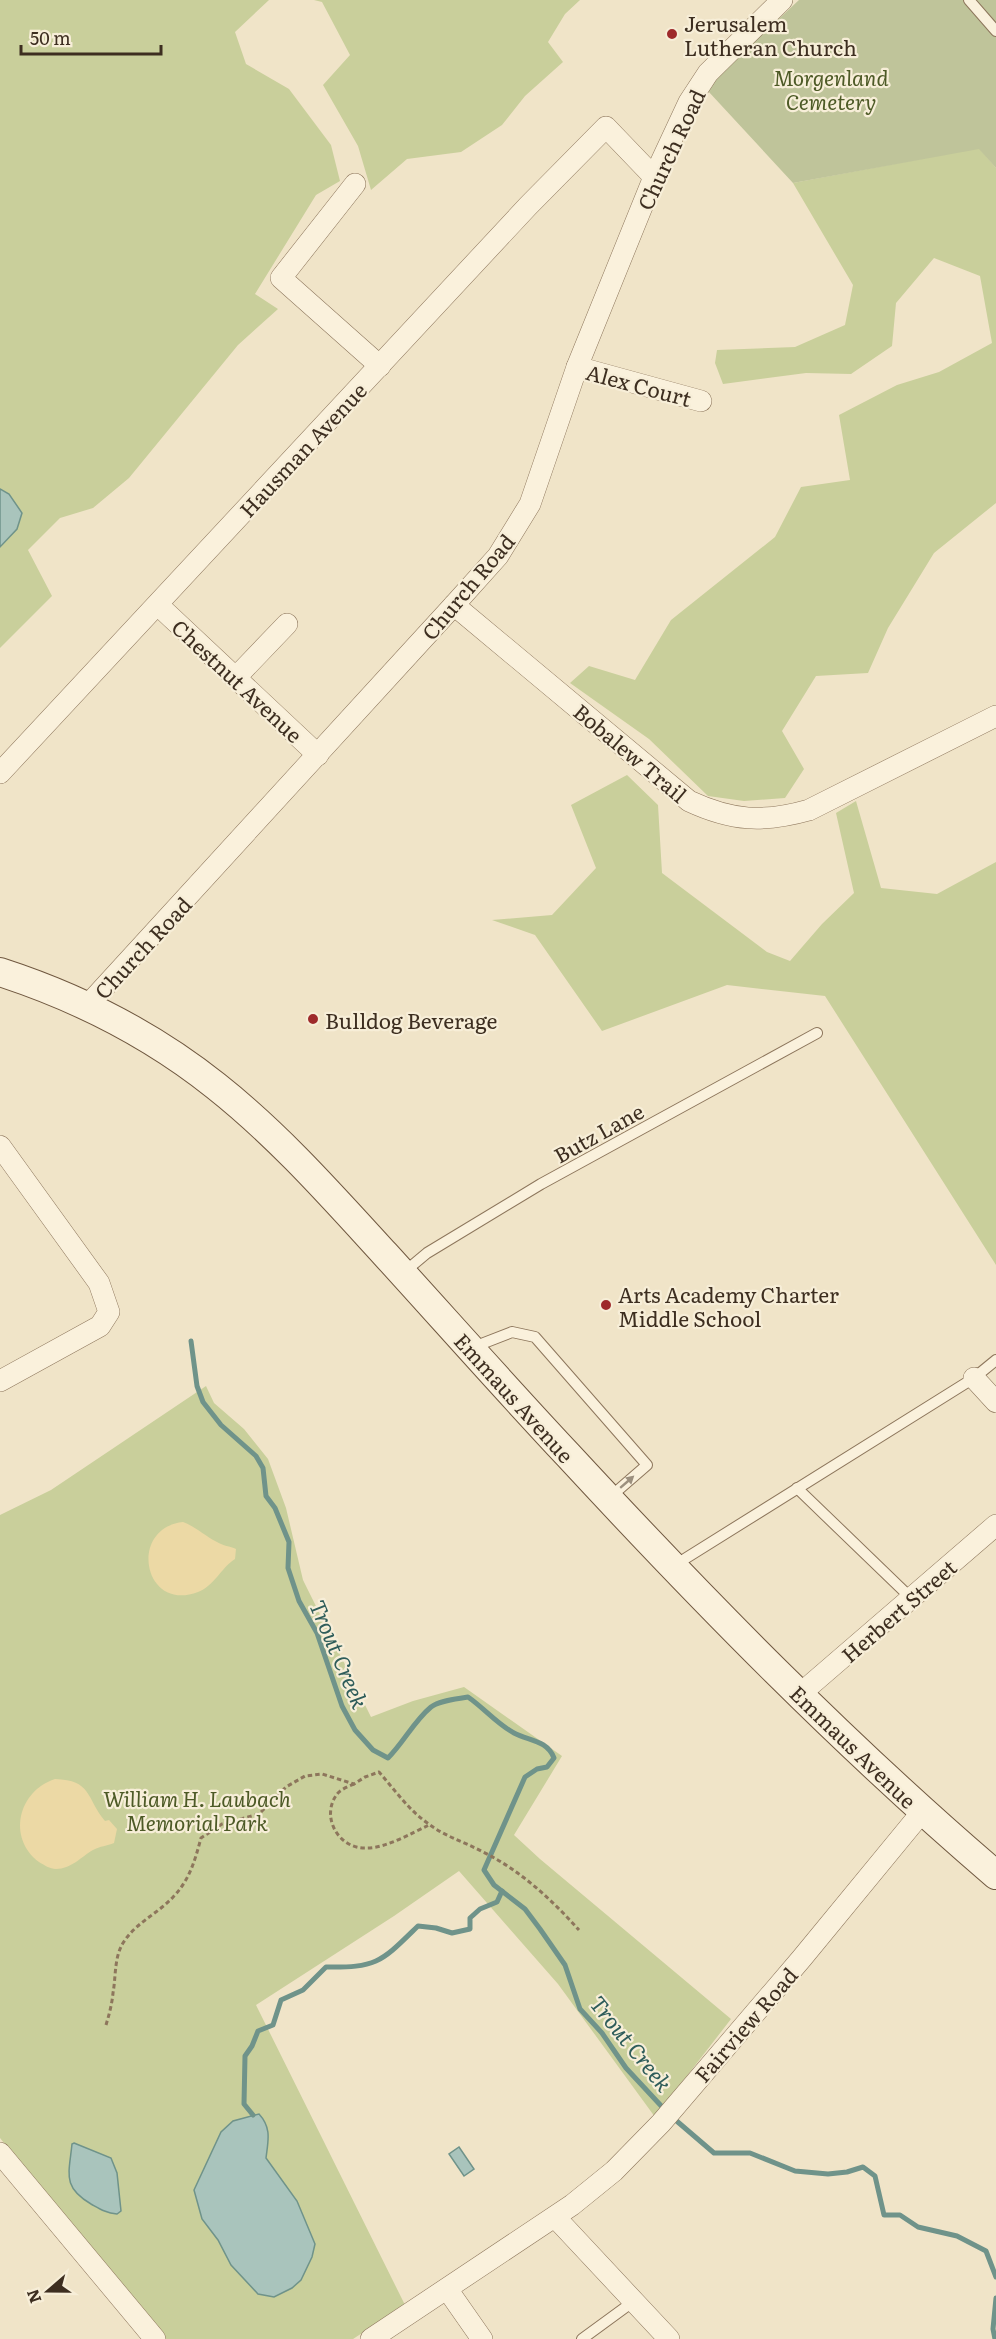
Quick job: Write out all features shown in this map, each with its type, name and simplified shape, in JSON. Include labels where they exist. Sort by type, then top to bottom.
[{"type":"main road","name":"Emmaus Avenue","points":[[0,972],[87,1006],[160,1047],[213,1084],[264,1125],[672,1567],[922,1812],[996,1875]]},
{"type":"street","name":"Church Road","points":[[87,1006],[498,556],[530,504],[577,367],[654,177],[689,102],[703,80],[729,51],[782,0]]},
{"type":"street","name":"Hausman Avenue","points":[[0,773],[528,206],[606,127],[654,177]]},
{"type":"street","points":[[355,184],[281,278],[380,366]]},
{"type":"street","name":"Alex Court","points":[[577,367],[701,401]]},
{"type":"street","name":"Chestnut Avenue","points":[[158,605],[318,755]]},
{"type":"street","name":"Bobalew Trail","points":[[454,605],[689,801],[712,812],[736,818],[785,817],[809,810],[996,716]]},
{"type":"street","points":[[233,676],[242,671],[286,624]]},
{"type":"street","points":[[0,1146],[99,1283],[109,1312],[100,1326],[0,1381]]},
{"type":"street","points":[[974,1378],[996,1402]]},
{"type":"street","name":"Herbert Street","points":[[800,1694],[996,1525]]},
{"type":"street","name":"Fairview Road","points":[[372,2339],[555,2217],[614,2171],[667,2115],[802,1958],[922,1812]]},
{"type":"street","points":[[0,2153],[155,2339]]},
{"type":"street","points":[[555,2217],[669,2339]]},
{"type":"street","points":[[447,2289],[482,2339]]},
{"type":"lane","points":[[969,0],[996,31]]},
{"type":"lane","name":"Butz Lane","points":[[403,1274],[427,1253],[541,1185],[817,1033]]},
{"type":"lane","points":[[471,1348],[512,1332],[535,1337],[646,1466],[608,1498]]},
{"type":"lane","points":[[672,1567],[974,1378],[996,1360]]},
{"type":"lane","points":[[797,1488],[912,1598]]},
{"type":"lane","points":[[582,2339],[634,2301]]},
{"type":"path","points":[[429,1825],[369,1849],[351,1847],[341,1839],[331,1823],[329,1811],[339,1792],[379,1772],[417,1815],[429,1825],[455,1841],[503,1863],[525,1878],[579,1930]]},
{"type":"path","points":[[106,2025],[114,1991],[116,1965],[122,1945],[134,1928],[174,1897],[183,1885],[193,1868],[201,1838],[222,1824],[259,1814],[286,1787],[305,1776],[322,1774],[354,1784]]},
{"type":"green space","points":[[0,0],[269,0],[235,32],[246,64],[289,89],[331,145],[340,181],[316,195],[255,294],[278,309],[238,345],[129,478],[93,508],[60,518],[28,550],[52,596],[0,648],[0,547],[17,529],[9,494],[0,489]]},
{"type":"green space","points":[[314,0],[580,0],[565,14],[548,42],[563,62],[525,96],[502,125],[461,152],[407,159],[371,190],[358,146],[323,85],[350,55],[322,2]]},
{"type":"green space","name":"Morgenland Cemetery","points":[[799,0],[996,0],[996,168],[979,149],[793,183],[708,91],[713,80]]},
{"type":"green space","points":[[979,148],[996,168],[996,503],[934,553],[888,628],[868,673],[816,676],[782,731],[804,769],[785,798],[744,801],[708,796],[649,739],[570,683],[589,666],[635,680],[671,620],[775,537],[801,487],[850,480],[839,415],[897,385],[939,372],[992,343],[980,276],[934,258],[896,303],[892,346],[851,374],[806,373],[723,384],[715,363],[717,350],[795,347],[845,325],[853,285],[793,183]]},
{"type":"green space","points":[[627,775],[658,805],[662,873],[767,952],[790,961],[822,924],[854,893],[836,813],[856,801],[881,888],[937,894],[996,862],[996,1265],[825,996],[727,985],[602,1031],[535,935],[492,920],[552,915],[596,868],[571,805]]},
{"type":"green space","name":"William H. Laubach Memorial Park","points":[[206,1386],[214,1403],[244,1429],[268,1459],[286,1508],[303,1580],[371,1717],[413,1701],[464,1687],[562,1756],[514,1835],[731,2019],[655,2117],[558,1984],[459,1871],[256,2005],[405,2305],[353,2339],[163,2339],[0,2138],[0,1515],[51,1490]]},
{"type":"sand","points":[[183,1522],[219,1543],[236,1549],[235,1559],[209,1586],[198,1592],[179,1595],[165,1591],[155,1581],[149,1567],[149,1552],[154,1538],[166,1528]]},
{"type":"sand","points":[[55,1779],[67,1780],[82,1787],[105,1821],[109,1820],[117,1829],[114,1843],[96,1849],[66,1867],[56,1869],[39,1862],[29,1852],[20,1828],[25,1804],[32,1794],[42,1785]]},
{"type":"water","points":[[0,489],[9,494],[22,513],[17,529],[0,547]]},
{"type":"water","points":[[259,2114],[267,2130],[266,2158],[297,2201],[315,2244],[312,2257],[301,2280],[292,2288],[274,2297],[258,2294],[231,2265],[218,2240],[202,2219],[194,2190],[221,2132],[233,2121]]},
{"type":"water","points":[[72,2144],[111,2158],[117,2173],[121,2211],[117,2214],[106,2212],[75,2192],[71,2185],[69,2172]]},
{"type":"water","points":[[459,2147],[474,2169],[464,2176],[449,2154]]},
{"type":"waterway","name":"Trout Creek","points":[[191,1341],[197,1386],[203,1402],[221,1425],[256,1456],[263,1468],[266,1496],[275,1508],[289,1542],[288,1568],[299,1601],[317,1633],[342,1706],[355,1730],[373,1750],[388,1758],[431,1707],[444,1701],[468,1697],[508,1729],[542,1744],[551,1752],[554,1758],[547,1767],[537,1769],[525,1777],[484,1870],[494,1885],[525,1909],[565,1965],[580,2009],[602,2033],[626,2068],[665,2110]]},
{"type":"waterway","points":[[253,2115],[244,2104],[245,2056],[258,2031],[273,2025],[281,2000],[303,1990],[326,1967],[357,1966],[378,1960],[387,1955],[418,1926],[452,1933],[470,1929],[470,1918],[480,1909],[497,1902],[502,1891]]},
{"type":"waterway","name":"Trout Creek","points":[[672,2117],[714,2153],[750,2153],[795,2171],[828,2174],[863,2167],[875,2176],[884,2215],[900,2215],[918,2227],[957,2236],[986,2251],[996,2277]]},
{"type":"waterway","name":"Trout Creek","points":[[995,2339],[993,2329],[996,2298]]},
{"type":"place","name":"Jerusalem Lutheran Church","points":[[672,34]]},
{"type":"place","name":"Bulldog Beverage","points":[[313,1019]]},
{"type":"place","name":"Arts Academy Charter Middle School","points":[[606,1305]]}]
